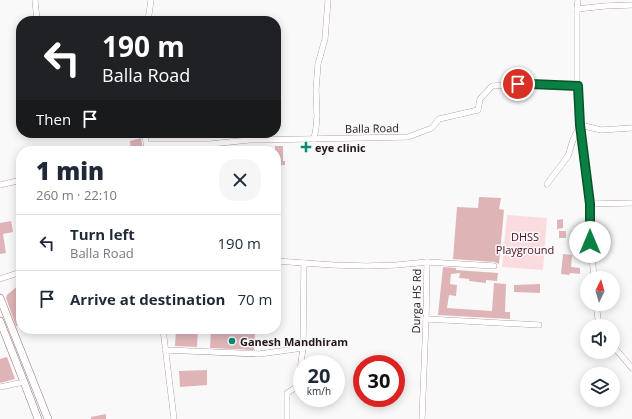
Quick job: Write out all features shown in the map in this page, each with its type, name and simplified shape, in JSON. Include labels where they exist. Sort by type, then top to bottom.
[{"type":"main road","points":[[0,298],[48,419]]},
{"type":"main road","points":[[0,321],[38,419]]},
{"type":"street","points":[[35,0],[37,16]]},
{"type":"street","points":[[149,16],[151,0]]},
{"type":"street","points":[[314,139],[317,116],[316,90],[318,64],[325,39],[328,0]]},
{"type":"street","points":[[578,0],[578,86],[580,125],[590,204],[590,234],[593,271]]},
{"type":"street","points":[[578,10],[605,6],[632,5]]},
{"type":"street","name":"Balla Road","points":[[147,144],[210,144],[249,140],[408,137],[432,128],[439,118],[478,110],[480,99],[492,86],[531,84],[578,86]]},
{"type":"street","points":[[580,125],[600,130],[632,128]]},
{"type":"street","points":[[547,184],[568,156],[580,125]]},
{"type":"street","points":[[146,138],[147,144]]},
{"type":"street","points":[[0,184],[16,181]]},
{"type":"street","points":[[590,204],[632,203]]},
{"type":"street","name":"Durga HS Rd","points":[[281,261],[367,266],[427,262],[422,419]]},
{"type":"street","points":[[427,262],[494,266]]},
{"type":"street","points":[[287,419],[287,393],[298,386],[303,348],[304,263]]},
{"type":"street","points":[[0,279],[16,274]]},
{"type":"street","points":[[426,319],[540,325]]},
{"type":"street","points":[[163,334],[174,419]]},
{"type":"street","points":[[165,350],[259,354],[303,348]]},
{"type":"street","points":[[620,354],[632,368]]},
{"type":"street","points":[[0,387],[24,382]]},
{"type":"green space","name":"DHSS Playground","points":[[507,215],[547,218],[543,270],[502,267]]},
{"type":"building","points":[[141,138],[142,146],[130,146],[130,141]]},
{"type":"building","points":[[281,146],[283,146],[283,161],[285,161],[285,165],[281,165]]},
{"type":"building","points":[[479,197],[501,198],[499,209],[504,210],[499,264],[494,262],[453,259],[457,207],[478,208]]},
{"type":"building","points":[[563,219],[563,228],[557,229],[557,220]]},
{"type":"building","points":[[11,221],[13,232],[3,234],[6,253],[0,254],[0,223]]},
{"type":"building","points":[[559,231],[566,231],[566,238],[559,238]]},
{"type":"building","points":[[563,254],[572,255],[571,267],[580,268],[580,274],[561,274]]},
{"type":"building","points":[[443,267],[456,268],[456,270],[498,273],[497,281],[486,280],[486,283],[459,278],[460,273],[451,274],[450,284],[457,285],[456,296],[449,295],[447,308],[492,311],[494,283],[506,284],[505,312],[510,312],[510,319],[438,315]]},
{"type":"building","points":[[540,284],[540,293],[514,292],[514,285]]},
{"type":"building","points":[[16,287],[16,326],[6,298],[7,295]]},
{"type":"building","points":[[176,334],[198,334],[197,347],[175,346]]},
{"type":"building","name":"Ganesh Mandhiram","points":[[211,334],[255,334],[254,350],[210,348]]},
{"type":"building","points":[[7,357],[15,379],[0,383],[0,359]]},
{"type":"building","points":[[207,370],[207,385],[180,387],[179,371]]},
{"type":"building","points":[[106,414],[106,419],[91,419],[91,417]]},
{"type":"place","name":"eye clinic","points":[[306,147]]},
{"type":"place","name":"Ganesh Mandhiram","points":[[232,341]]},
{"type":"route","points":[[518,84],[578,86],[580,125],[590,204],[590,242]]}]
